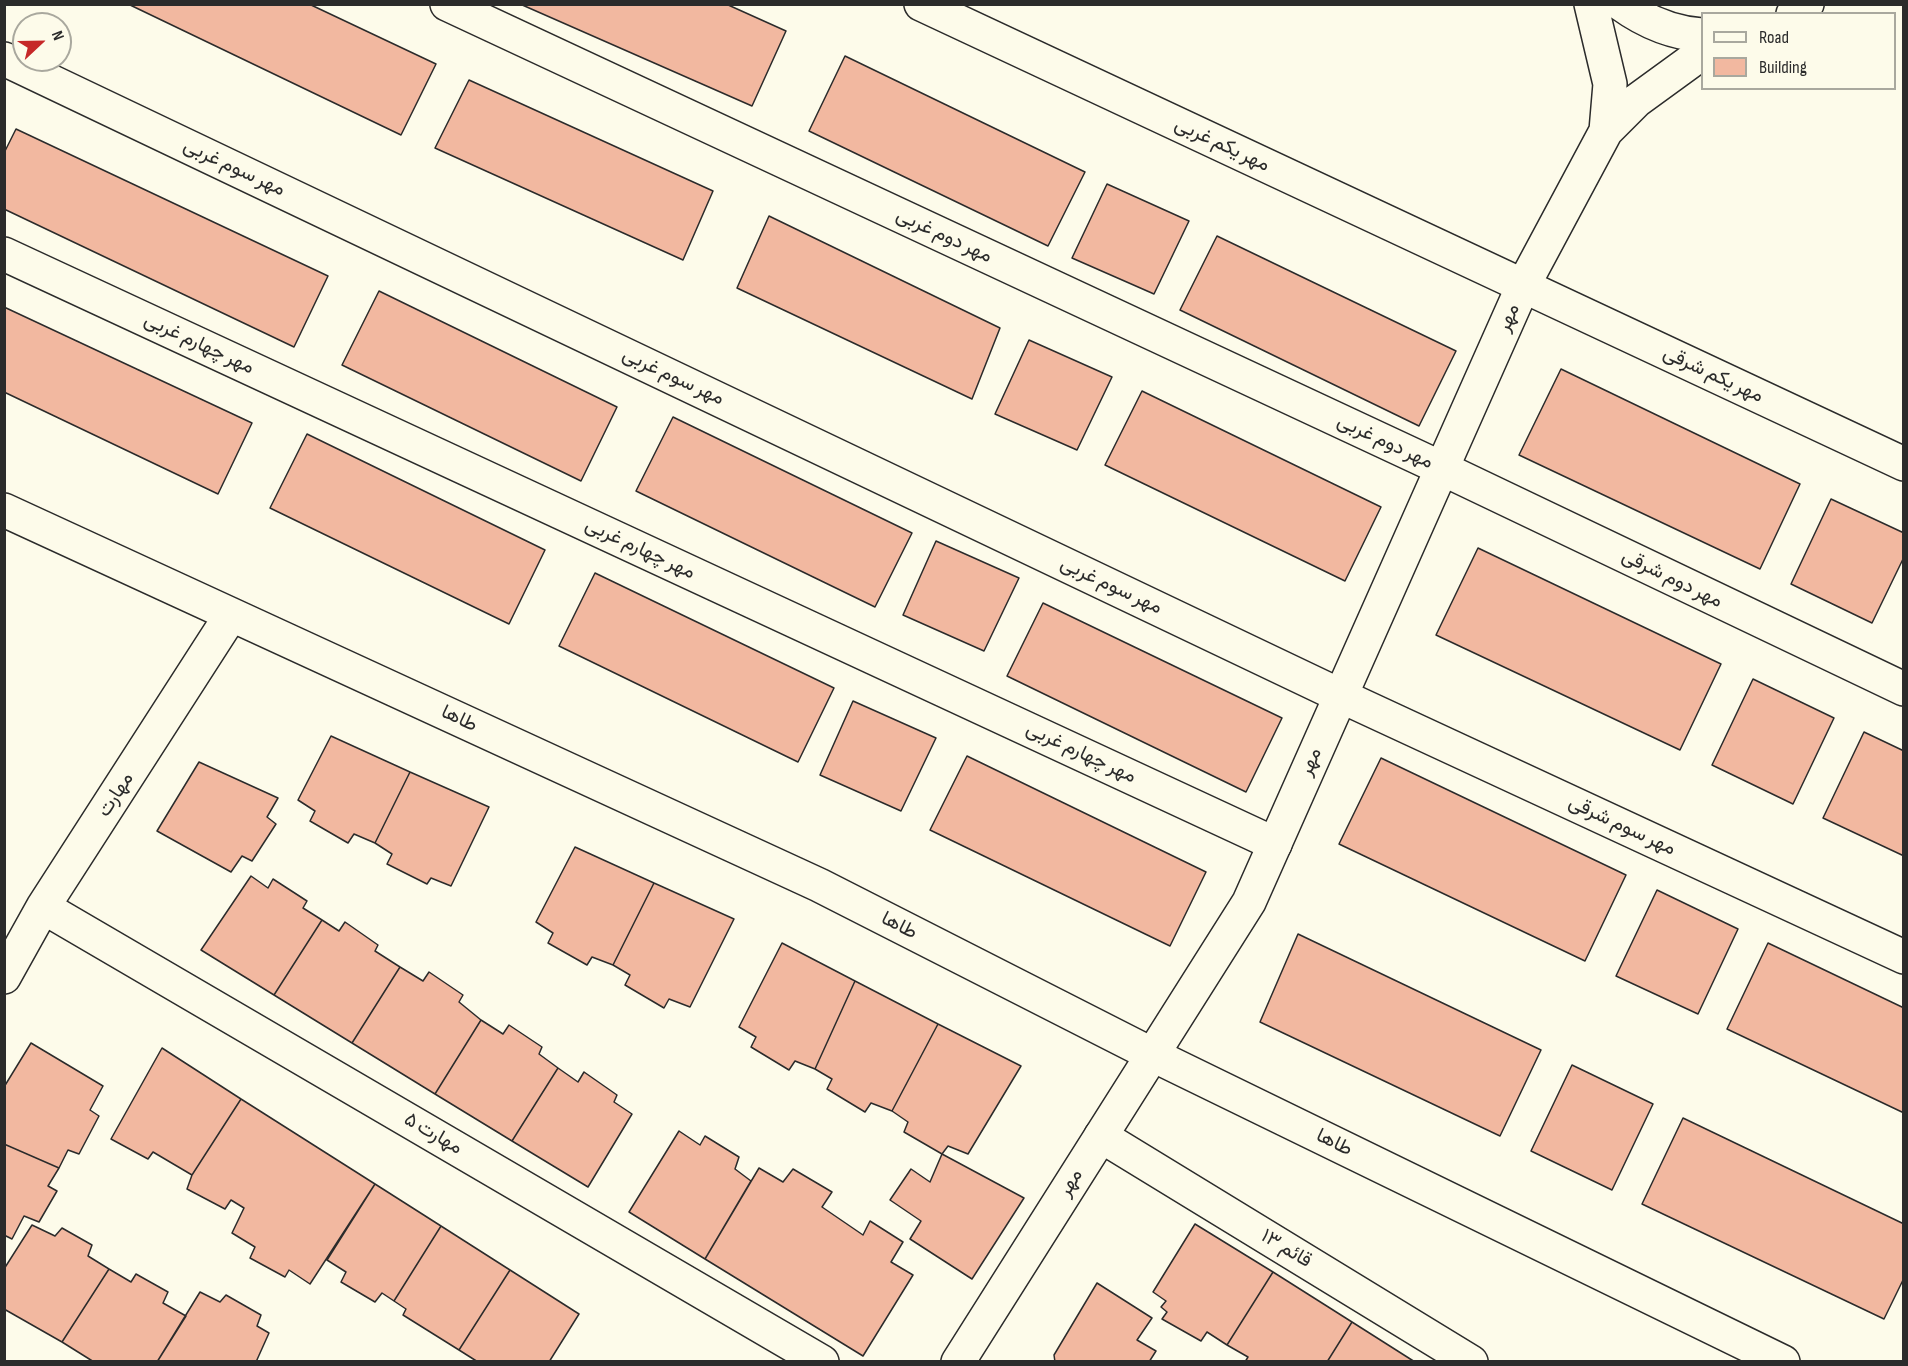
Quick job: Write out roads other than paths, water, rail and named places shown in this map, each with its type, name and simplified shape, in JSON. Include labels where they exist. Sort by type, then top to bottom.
[{"type":"street","name":"مهر دوم غربی","points":[[447,4],[1442,468]]},
{"type":"street","name":"مهر یکم غربی","points":[[921,4],[1523,286]]},
{"type":"street","name":"مهر","points":[[1591,4],[1610,84],[1606,131]]},
{"type":"street","points":[[1621,4],[1643,20],[1683,34],[1701,35]]},
{"type":"street","name":"مهر","points":[[958,1362],[1249,902],[1523,286],[1606,131],[1636,101],[1701,54]]},
{"type":"street","name":"مهر سوم غربی","points":[[4,59],[1341,696]]},
{"type":"street","name":"مهر چهارم غربی","points":[[4,254],[1275,844]]},
{"type":"street","name":"مهر یکم شرقی","points":[[1523,286],[1904,464]]},
{"type":"street","name":"مهر دوم شرقی","points":[[1442,468],[1904,690]]},
{"type":"street","name":"طاها","points":[[4,510],[819,885],[1152,1055],[1783,1362]]},
{"type":"street","name":"مهارت","points":[[4,977],[43,907],[231,615]]},
{"type":"street","name":"مهر سوم شرقی","points":[[1341,696],[1904,957]]},
{"type":"street","name":"مهارت ۵","points":[[43,907],[822,1362]]},
{"type":"street","name":"قائم ۱۳","points":[[1101,1136],[1471,1362]]}]
